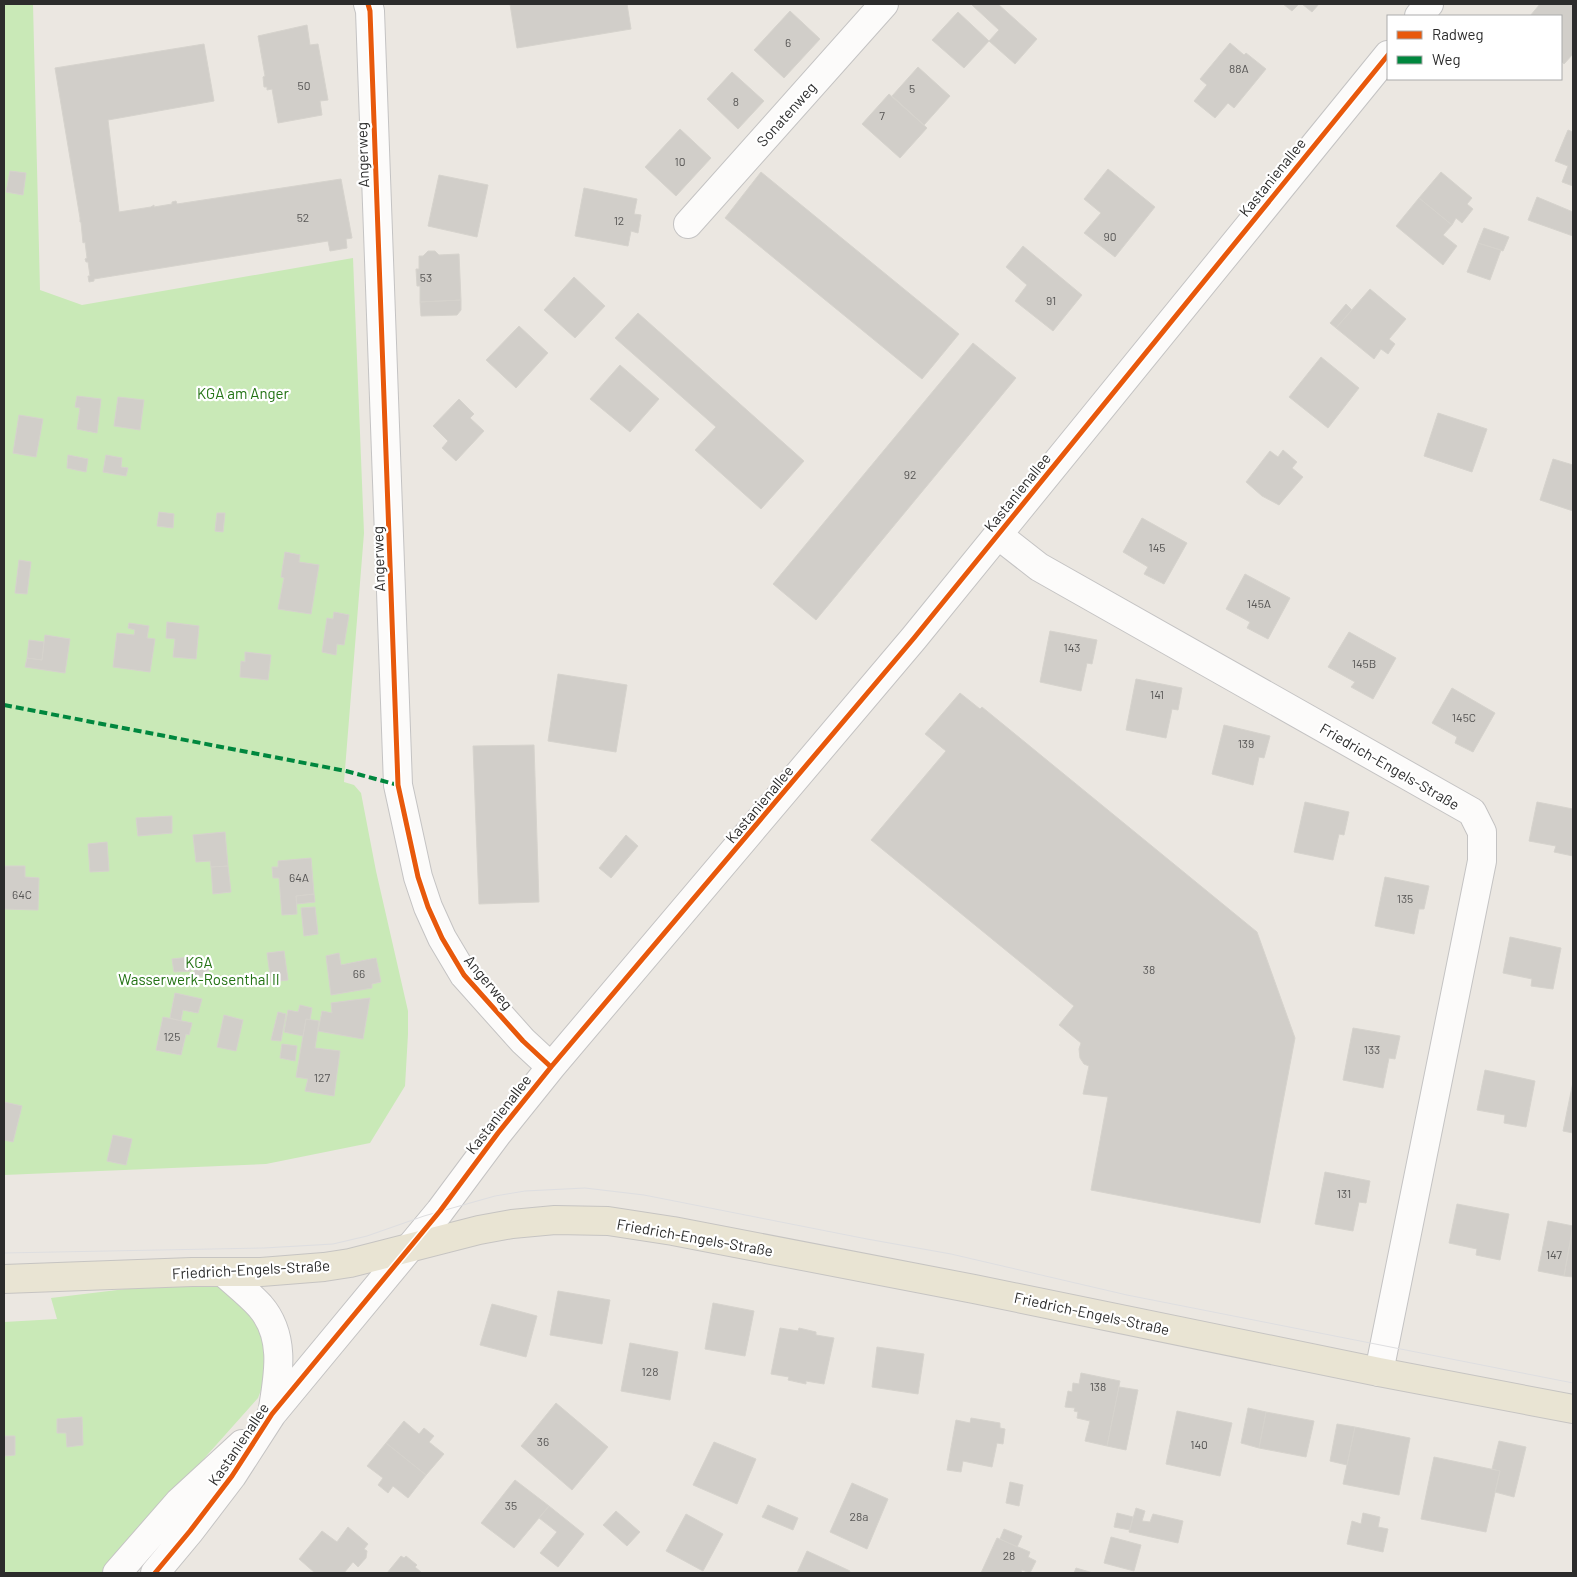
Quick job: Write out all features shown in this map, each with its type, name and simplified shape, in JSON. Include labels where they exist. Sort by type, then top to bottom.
[{"type":"main road","name":"Friedrich-Engels-Straße","points":[[4,1279],[192,1272],[262,1272],[324,1267],[350,1263],[479,1230],[512,1224],[555,1220],[608,1221],[673,1231],[984,1291],[1379,1372],[1573,1409]]},
{"type":"street","name":"Angerweg","points":[[368,4],[370,11],[382,309],[398,785],[418,877],[428,907],[442,938],[464,975],[523,1041],[551,1067]]},
{"type":"street","name":"Sonatenweg","points":[[688,224],[884,4]]},
{"type":"street","points":[[1420,15],[1430,4]]},
{"type":"street","name":"Kastanienallee","points":[[155,1573],[216,1498],[270,1418],[440,1211],[498,1132],[914,638],[1387,56]]},
{"type":"street","name":"Friedrich-Engels-Straße","points":[[998,535],[1039,567],[1472,812],[1482,832],[1482,861],[1379,1372]]},
{"type":"street","points":[[223,1272],[260,1307],[273,1326],[277,1337],[279,1364],[270,1418]]},
{"type":"street","name":"Kastanienallee","points":[[117,1573],[178,1502],[270,1418]]},
{"type":"green space","name":"KGA Wasserwerk-Rosenthal II","points":[[4,4],[33,4],[40,290],[82,305],[353,258],[364,533],[344,782],[354,785],[361,793],[376,871],[408,1011],[405,1086],[370,1143],[266,1164],[4,1175]]},
{"type":"green space","points":[[192,1281],[213,1284],[239,1294],[268,1342],[269,1369],[258,1398],[102,1573],[4,1573],[4,1322],[57,1319],[51,1298]]},
{"type":"building","points":[[510,4],[627,4],[631,29],[517,48]]},
{"type":"building","points":[[973,4],[998,4],[1037,39],[1015,64],[989,41],[999,30]]},
{"type":"building","points":[[1283,4],[1299,4],[1292,11]]},
{"type":"building","points":[[1302,4],[1319,4],[1312,12]]},
{"type":"building","points":[[1540,4],[1573,4],[1573,54],[1564,64],[1562,62],[1562,15],[1531,15]]},
{"type":"building","points":[[790,11],[820,39],[784,78],[754,50]]},
{"type":"building","points":[[958,12],[989,41],[964,68],[932,40]]},
{"type":"building","points":[[307,25],[310,45],[318,44],[328,100],[320,101],[322,115],[278,123],[272,89],[267,90],[267,87],[264,87],[263,77],[265,76],[258,36]]},
{"type":"building","points":[[1230,43],[1244,55],[1246,53],[1266,69],[1234,108],[1228,103],[1215,118],[1194,101],[1207,85],[1200,79]]},
{"type":"building","points":[[204,44],[214,101],[108,120],[119,212],[154,205],[154,207],[172,204],[172,202],[176,201],[177,204],[341,179],[352,238],[346,239],[347,248],[330,251],[328,241],[94,279],[94,281],[89,282],[88,262],[85,259],[87,258],[85,242],[83,243],[55,68]]},
{"type":"building","points":[[918,67],[950,96],[924,125],[892,96]]},
{"type":"building","points":[[732,72],[764,101],[738,129],[707,99]]},
{"type":"building","points":[[889,94],[927,128],[900,158],[862,124]]},
{"type":"building","points":[[680,129],[711,158],[676,196],[645,167]]},
{"type":"building","points":[[1568,130],[1573,132],[1573,186],[1562,182],[1568,166],[1555,161]]},
{"type":"building","points":[[1108,169],[1155,207],[1115,257],[1084,233],[1101,213],[1084,199]]},
{"type":"building","points":[[10,171],[26,173],[23,195],[6,192]]},
{"type":"building","points":[[761,172],[959,334],[922,379],[725,218]]},
{"type":"building","points":[[1441,172],[1472,198],[1467,204],[1473,209],[1462,223],[1456,218],[1452,225],[1419,198]]},
{"type":"building","points":[[439,175],[488,185],[477,237],[428,226]]},
{"type":"building","points":[[584,188],[637,199],[634,214],[641,215],[638,233],[631,231],[628,246],[575,236]]},
{"type":"building","points":[[1537,197],[1573,212],[1573,236],[1528,220]]},
{"type":"building","points":[[1419,198],[1452,225],[1443,235],[1457,246],[1443,265],[1396,226]]},
{"type":"building","points":[[1484,228],[1509,237],[1503,251],[1478,243]]},
{"type":"building","points":[[1478,243],[1501,250],[1490,280],[1467,272]]},
{"type":"building","points":[[1023,246],[1082,295],[1053,331],[1015,301],[1027,285],[1006,267]]},
{"type":"building","points":[[428,251],[435,251],[439,255],[459,254],[461,300],[420,302],[420,286],[417,286],[416,269],[419,269],[419,256],[423,256]]},
{"type":"building","points":[[574,277],[605,306],[575,338],[544,310]]},
{"type":"building","points":[[1370,289],[1406,319],[1389,339],[1395,344],[1388,354],[1381,349],[1374,359],[1336,328]]},
{"type":"building","points":[[461,300],[461,310],[457,315],[421,316],[420,302]]},
{"type":"building","points":[[1346,304],[1352,310],[1336,328],[1330,323]]},
{"type":"building","points":[[638,313],[804,461],[761,509],[695,450],[716,427],[615,338]]},
{"type":"building","points":[[519,326],[548,353],[516,388],[486,360]]},
{"type":"building","points":[[973,343],[1016,378],[816,620],[773,584]]},
{"type":"building","points":[[1321,357],[1359,388],[1328,428],[1289,397]]},
{"type":"building","points":[[620,365],[659,399],[630,432],[590,399]]},
{"type":"building","points":[[77,396],[101,399],[97,433],[77,429],[80,408],[75,407]]},
{"type":"building","points":[[118,397],[144,400],[140,430],[114,426]]},
{"type":"building","points":[[459,399],[474,414],[470,418],[484,431],[456,461],[442,448],[448,441],[433,426]]},
{"type":"building","points":[[1438,413],[1487,429],[1472,472],[1424,456]]},
{"type":"building","points":[[19,415],[43,419],[36,457],[13,453]]},
{"type":"building","points":[[1283,450],[1297,462],[1292,468],[1303,477],[1279,505],[1262,496],[1246,482],[1270,451],[1278,457]]},
{"type":"building","points":[[68,455],[88,459],[86,472],[67,468]]},
{"type":"building","points":[[106,455],[122,458],[121,467],[128,468],[126,476],[103,472]]},
{"type":"building","points":[[1553,459],[1573,465],[1573,511],[1540,500]]},
{"type":"building","points":[[159,512],[174,514],[173,528],[157,526]]},
{"type":"building","points":[[217,513],[225,513],[223,532],[215,531]]},
{"type":"building","points":[[1142,518],[1187,543],[1164,584],[1144,574],[1148,567],[1123,552]]},
{"type":"building","points":[[285,552],[300,555],[299,562],[319,565],[311,614],[278,609],[284,578],[281,577]]},
{"type":"building","points":[[19,560],[31,562],[27,594],[15,593]]},
{"type":"building","points":[[1245,574],[1290,598],[1268,639],[1247,628],[1250,622],[1226,609]]},
{"type":"building","points":[[334,612],[349,615],[344,645],[337,644],[336,655],[322,652],[327,618],[333,619]]},
{"type":"building","points":[[167,622],[199,626],[196,659],[173,657],[175,639],[166,638]]},
{"type":"building","points":[[129,623],[149,626],[147,638],[155,639],[150,672],[113,667],[117,633],[134,635],[135,630],[128,628]]},
{"type":"building","points":[[1050,631],[1097,640],[1092,664],[1087,663],[1081,691],[1040,682]]},
{"type":"building","points":[[1349,632],[1396,658],[1373,699],[1351,687],[1355,682],[1328,667]]},
{"type":"building","points":[[45,635],[70,639],[65,673],[25,667],[27,658],[42,660]]},
{"type":"building","points":[[29,640],[44,642],[42,660],[27,658]]},
{"type":"building","points":[[245,652],[271,655],[268,680],[240,677],[241,661],[245,662]]},
{"type":"building","points":[[558,674],[627,685],[616,752],[548,741]]},
{"type":"building","points":[[1136,679],[1182,688],[1178,710],[1172,709],[1166,738],[1126,730]]},
{"type":"building","points":[[1452,688],[1495,713],[1473,752],[1455,743],[1457,737],[1432,723]]},
{"type":"building","points":[[960,693],[980,709],[982,707],[1257,932],[1295,1038],[1260,1223],[1091,1190],[1108,1097],[1083,1094],[1089,1066],[1084,1064],[1080,1058],[1079,1049],[1081,1043],[1059,1025],[1074,1006],[871,840],[946,751],[925,734]]},
{"type":"building","points":[[1224,725],[1270,736],[1264,758],[1259,757],[1253,785],[1212,774]]},
{"type":"building","points":[[534,745],[539,902],[479,904],[473,746]]},
{"type":"building","points":[[1305,802],[1349,812],[1344,835],[1339,834],[1333,860],[1294,852]]},
{"type":"building","points":[[1537,802],[1573,809],[1573,856],[1554,852],[1556,846],[1529,841]]},
{"type":"building","points":[[172,816],[172,833],[138,836],[136,818]]},
{"type":"building","points":[[225,832],[228,866],[211,867],[210,861],[196,862],[193,835]]},
{"type":"building","points":[[626,835],[638,846],[611,878],[599,868]]},
{"type":"building","points":[[107,842],[109,871],[90,872],[88,844]]},
{"type":"building","points":[[311,858],[314,894],[296,896],[297,914],[282,915],[279,878],[273,878],[272,867],[278,867],[278,861]]},
{"type":"building","points":[[4,866],[25,866],[25,877],[39,878],[38,910],[4,909]]},
{"type":"building","points":[[228,866],[231,892],[213,894],[211,867]]},
{"type":"building","points":[[1385,877],[1429,886],[1424,909],[1419,909],[1414,934],[1375,926]]},
{"type":"building","points":[[314,894],[315,902],[297,904],[296,896]]},
{"type":"building","points":[[315,907],[318,934],[304,936],[301,908]]},
{"type":"building","points":[[1510,937],[1561,948],[1553,989],[1531,986],[1532,979],[1503,973]]},
{"type":"building","points":[[284,951],[288,980],[271,982],[267,953]]},
{"type":"building","points":[[339,953],[341,965],[376,958],[381,982],[372,984],[372,988],[331,995],[326,956]]},
{"type":"building","points":[[190,957],[191,971],[174,972],[172,959]]},
{"type":"building","points":[[208,967],[209,976],[194,977],[194,968]]},
{"type":"building","points":[[175,993],[202,999],[198,1013],[183,1010],[181,1021],[170,1018]]},
{"type":"building","points":[[370,998],[363,1039],[318,1031],[322,1011],[332,1013],[331,1003]]},
{"type":"building","points":[[300,1005],[312,1008],[310,1020],[306,1019],[303,1036],[284,1032],[288,1010],[298,1012]]},
{"type":"building","points":[[278,1012],[286,1014],[281,1041],[271,1040]]},
{"type":"building","points":[[224,1015],[243,1020],[236,1051],[217,1047]]},
{"type":"building","points":[[163,1017],[192,1023],[189,1035],[186,1034],[181,1055],[156,1050]]},
{"type":"building","points":[[306,1019],[319,1021],[315,1048],[340,1051],[334,1096],[305,1091],[308,1079],[296,1077]]},
{"type":"building","points":[[1353,1028],[1400,1036],[1395,1059],[1389,1058],[1383,1088],[1343,1080]]},
{"type":"building","points":[[282,1044],[297,1046],[295,1061],[280,1058]]},
{"type":"building","points":[[1485,1070],[1535,1081],[1526,1127],[1504,1123],[1505,1115],[1477,1110]]},
{"type":"building","points":[[1573,1082],[1573,1133],[1563,1131]]},
{"type":"building","points":[[4,1102],[22,1106],[13,1142],[4,1140]]},
{"type":"building","points":[[113,1135],[132,1139],[126,1165],[107,1161]]},
{"type":"building","points":[[1325,1172],[1370,1181],[1366,1203],[1359,1202],[1353,1231],[1315,1224]]},
{"type":"building","points":[[1457,1204],[1509,1214],[1500,1260],[1476,1255],[1477,1249],[1449,1243]]},
{"type":"building","points":[[1548,1221],[1573,1226],[1564,1276],[1538,1271]]},
{"type":"building","points":[[1573,1226],[1573,1277],[1564,1276]]},
{"type":"building","points":[[558,1291],[610,1300],[602,1344],[550,1335]]},
{"type":"building","points":[[713,1303],[754,1311],[745,1356],[705,1349]]},
{"type":"building","points":[[492,1304],[537,1316],[526,1357],[480,1345]]},
{"type":"building","points":[[780,1328],[798,1331],[799,1328],[816,1332],[816,1335],[834,1338],[824,1384],[806,1381],[806,1384],[788,1380],[789,1377],[771,1374]]},
{"type":"building","points":[[630,1343],[678,1352],[670,1400],[621,1391]]},
{"type":"building","points":[[877,1347],[924,1354],[918,1394],[872,1387]]},
{"type":"building","points":[[1081,1373],[1120,1381],[1107,1446],[1085,1441],[1090,1421],[1077,1418],[1078,1412],[1074,1411],[1075,1408],[1065,1407],[1068,1391],[1072,1392],[1073,1383],[1079,1384]]},
{"type":"building","points":[[1119,1387],[1138,1390],[1126,1450],[1107,1446]]},
{"type":"building","points":[[556,1403],[608,1447],[572,1490],[521,1446]]},
{"type":"building","points":[[1248,1408],[1266,1412],[1259,1448],[1241,1443]]},
{"type":"building","points":[[1177,1411],[1232,1423],[1220,1476],[1166,1464]]},
{"type":"building","points":[[1266,1412],[1314,1421],[1306,1457],[1259,1448]]},
{"type":"building","points":[[82,1417],[83,1445],[67,1447],[66,1433],[57,1433],[57,1419]]},
{"type":"building","points":[[971,1418],[1000,1423],[1000,1428],[1005,1429],[1003,1444],[997,1443],[992,1467],[963,1461],[961,1472],[947,1470],[956,1420],[970,1423]]},
{"type":"building","points":[[404,1421],[419,1434],[424,1428],[434,1436],[429,1442],[444,1454],[426,1475],[386,1443]]},
{"type":"building","points":[[1337,1424],[1355,1427],[1347,1465],[1330,1461]]},
{"type":"building","points":[[1355,1427],[1410,1438],[1399,1495],[1343,1484]]},
{"type":"building","points":[[4,1436],[15,1436],[15,1455],[4,1456]]},
{"type":"building","points":[[1499,1441],[1526,1447],[1514,1497],[1495,1492],[1500,1471],[1492,1469]]},
{"type":"building","points":[[714,1442],[756,1459],[737,1504],[693,1485]]},
{"type":"building","points":[[386,1443],[426,1475],[408,1498],[393,1486],[388,1493],[378,1485],[383,1478],[367,1466]]},
{"type":"building","points":[[1434,1457],[1500,1471],[1486,1532],[1421,1519]]},
{"type":"building","points":[[515,1480],[549,1506],[514,1548],[481,1523]]},
{"type":"building","points":[[1010,1482],[1023,1485],[1019,1506],[1006,1503]]},
{"type":"building","points":[[852,1483],[888,1499],[867,1549],[830,1532]]},
{"type":"building","points":[[768,1505],[798,1518],[793,1530],[762,1517]]},
{"type":"building","points":[[549,1506],[584,1534],[558,1567],[540,1553],[557,1532],[539,1518]]},
{"type":"building","points":[[1136,1508],[1145,1511],[1142,1521],[1150,1522],[1153,1514],[1183,1521],[1178,1543],[1129,1532]]},
{"type":"building","points":[[616,1511],[640,1532],[627,1546],[603,1525]]},
{"type":"building","points":[[1117,1513],[1133,1517],[1130,1530],[1114,1527]]},
{"type":"building","points":[[1363,1513],[1380,1517],[1378,1527],[1388,1529],[1383,1552],[1347,1544],[1352,1521],[1361,1524]]},
{"type":"building","points":[[686,1514],[723,1534],[703,1571],[666,1551]]},
{"type":"building","points":[[348,1527],[368,1544],[364,1549],[367,1551],[366,1558],[358,1567],[353,1562],[344,1573],[315,1573],[299,1559],[322,1531],[337,1542]]},
{"type":"building","points":[[1004,1529],[1022,1536],[1017,1547],[1000,1539]]},
{"type":"building","points":[[1111,1537],[1141,1545],[1134,1571],[1104,1563]]},
{"type":"building","points":[[997,1538],[1030,1552],[1028,1557],[1036,1561],[1030,1573],[1022,1570],[1021,1573],[981,1573]]},
{"type":"building","points":[[807,1551],[850,1571],[849,1573],[797,1573]]},
{"type":"building","points":[[401,1556],[404,1558],[406,1556],[417,1565],[415,1567],[422,1573],[387,1573]]},
{"type":"building","points":[[1076,1568],[1093,1573],[1074,1573]]},
{"type":"tram line","points":[[4,1253],[264,1248],[333,1244],[367,1236],[424,1216],[495,1196],[525,1191],[585,1188],[644,1195],[951,1254],[1127,1295],[1573,1383]]},
{"type":"marked path","points":[[4,705],[346,771],[398,785]]},
{"type":"cycle path","points":[[368,4],[370,11],[398,785],[418,877],[428,907],[442,938],[464,975],[523,1041],[551,1067]]},
{"type":"cycle path","points":[[155,1573],[232,1476],[272,1414],[440,1211],[498,1133],[551,1067],[914,638],[1387,56]]},
{"type":"park label","name":"KGA am Anger","points":[[243,393]]}]
